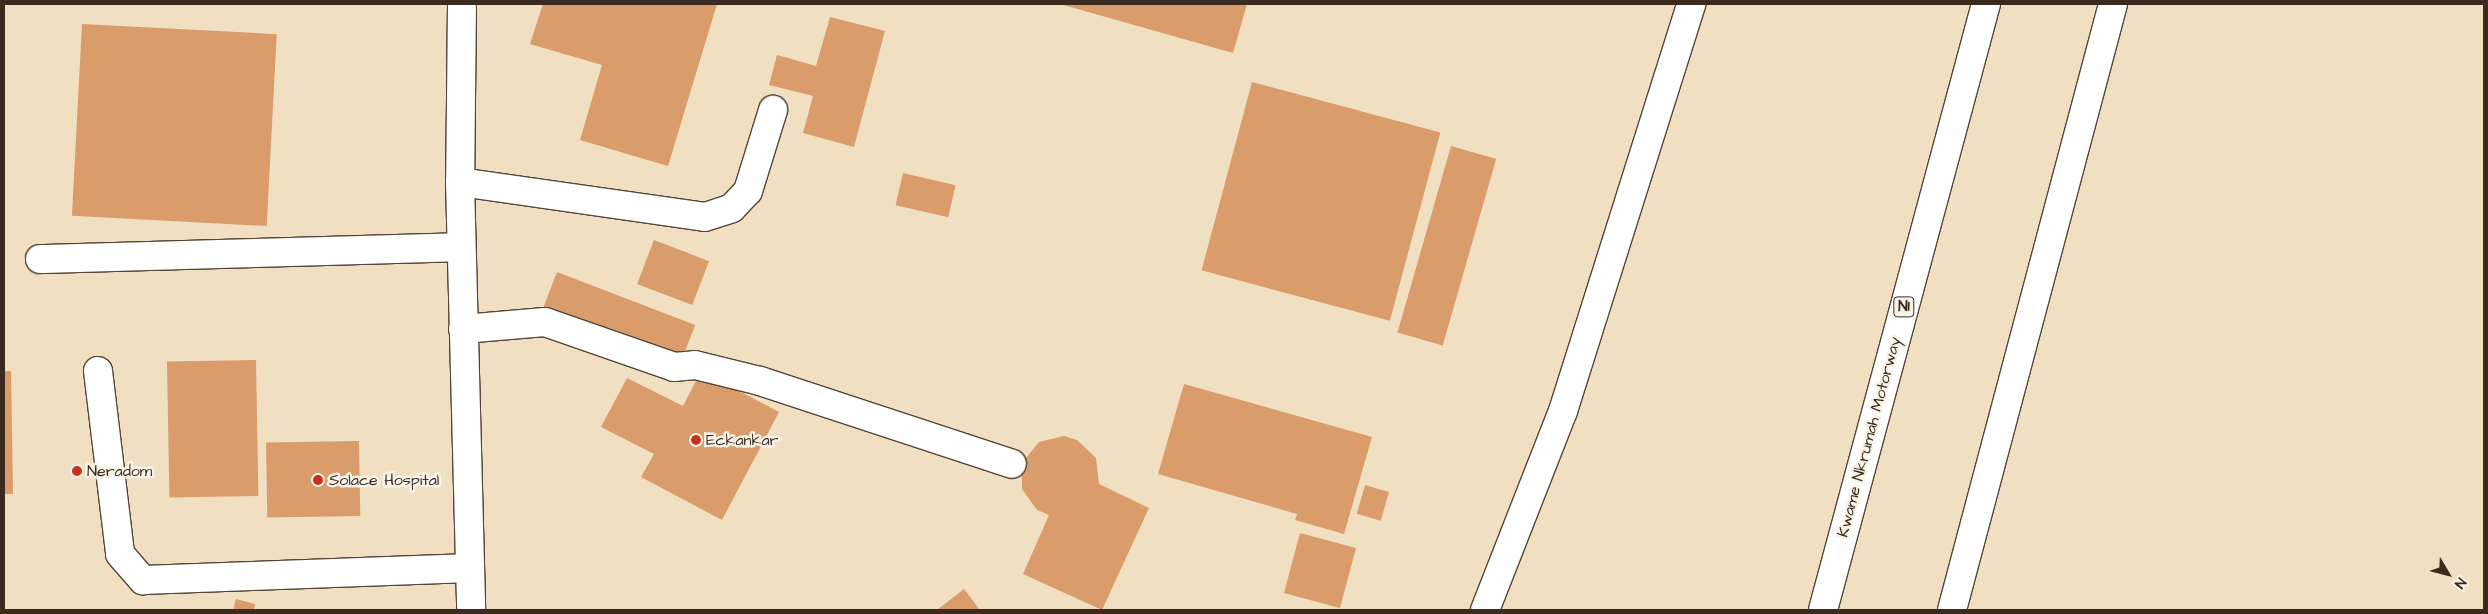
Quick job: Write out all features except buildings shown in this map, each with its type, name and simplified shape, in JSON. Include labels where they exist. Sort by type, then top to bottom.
[{"type":"main road","points":[[462,4],[461,247],[472,610]]},
{"type":"main road","points":[[1485,610],[1563,411],[1691,4]]},
{"type":"main road","name":"Kwame Nkrumah Motorway","points":[[1823,610],[1986,4]]},
{"type":"main road","points":[[1952,610],[2113,4]]},
{"type":"main road","points":[[460,182],[705,217],[732,208],[748,191],[773,110]]},
{"type":"main road","points":[[40,260],[461,247]]},
{"type":"main road","points":[[464,329],[545,322],[674,367],[695,366],[760,381],[1012,464]]},
{"type":"main road","points":[[98,371],[120,554],[143,580],[470,568]]},
{"type":"place","name":"Eckankar","points":[[696,440]]},
{"type":"place","name":"Neradom","points":[[77,471]]},
{"type":"place","name":"Solace Hospital","points":[[318,480]]}]
